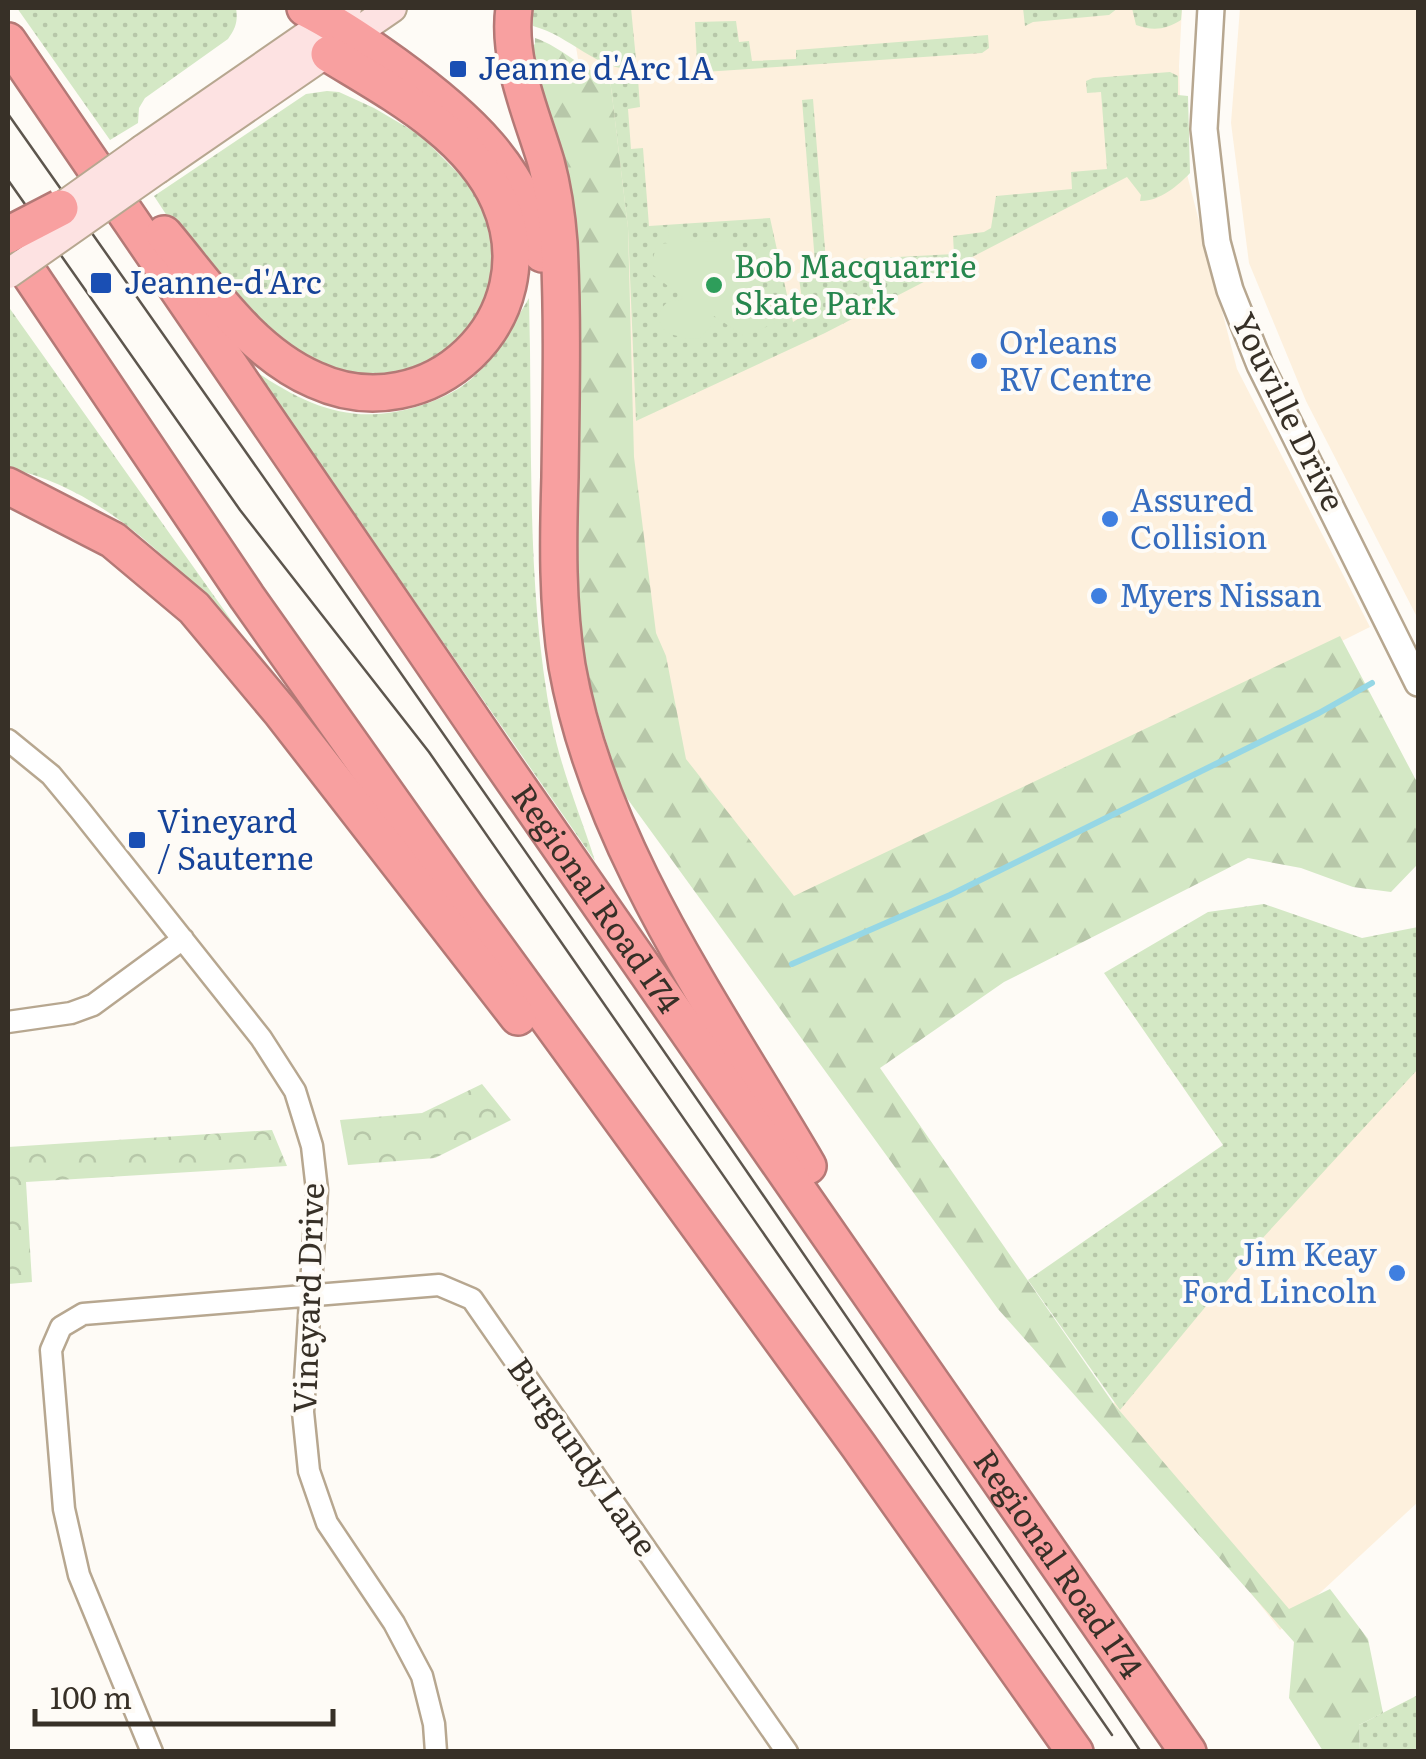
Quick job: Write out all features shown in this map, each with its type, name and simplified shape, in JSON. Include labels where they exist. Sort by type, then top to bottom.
[{"type":"highway","points":[[514,8],[517,65],[552,188],[559,243],[560,595],[567,664],[596,774],[647,892],[947,1404]]},
{"type":"highway","points":[[8,29],[119,181],[257,342],[315,381],[348,392],[386,392],[444,376],[484,340],[500,314],[506,290],[511,260],[509,228],[498,198],[480,169],[333,25]]},
{"type":"highway","points":[[333,25],[461,117],[486,140],[511,174],[537,228],[560,338]]},
{"type":"highway","name":"Regional Road 174","points":[[8,41],[494,752],[1188,1752]]},
{"type":"highway","points":[[66,218],[8,241],[178,495],[468,909],[858,1444],[1028,1686]]},
{"type":"highway","points":[[8,266],[178,495]]},
{"type":"highway","points":[[8,486],[113,540],[194,608],[233,652],[875,1473],[1075,1752]]},
{"type":"main road","points":[[8,274],[66,218],[333,25],[392,8]]},
{"type":"street","name":"Youville Drive","points":[[1210,8],[1204,130],[1217,242],[1230,290],[1260,365],[1418,683]]},
{"type":"street","name":"Vineyard Drive","points":[[8,740],[51,775],[261,1038],[295,1090],[312,1146],[317,1190],[303,1412],[314,1492],[328,1523],[410,1648],[430,1705],[436,1752]]},
{"type":"street","points":[[8,1022],[71,1013],[93,1004],[183,939]]},
{"type":"street","name":"Burgundy Lane","points":[[152,1752],[79,1575],[63,1495],[51,1350],[60,1326],[84,1314],[439,1285],[472,1298],[787,1752]]},
{"type":"shaded area","points":[[570,8],[1182,8],[1182,155],[1237,369],[1370,627],[785,918],[673,754],[647,651],[603,220]]},
{"type":"shaded area","points":[[1240,8],[1418,8],[1418,619],[1306,401],[1249,263],[1231,123]]},
{"type":"shaded area","name":"Jim Keay Ford Lincoln","points":[[1418,1057],[1418,1502],[1280,1630],[1107,1411],[1268,1214]]},
{"type":"green space","points":[[17,8],[236,8],[237,17],[228,39],[145,98],[139,108],[138,123],[110,140]]},
{"type":"green space","points":[[533,8],[631,8],[637,70],[608,65],[533,26]]},
{"type":"green space","points":[[1023,8],[1118,8],[1109,15],[1025,26]]},
{"type":"green space","points":[[1132,8],[1182,8],[1181,20],[1164,28],[1142,27],[1136,25]]},
{"type":"green space","points":[[736,21],[739,42],[749,41],[752,61],[796,59],[796,50],[988,35],[989,48],[982,53],[704,72],[697,62],[695,22]]},
{"type":"green space","points":[[535,38],[610,79],[628,228],[634,457],[656,633],[666,656],[686,759],[794,896],[1340,636],[1418,784],[1418,859],[1391,892],[1353,887],[1301,868],[1248,858],[1004,982],[880,1068],[1113,1403],[1289,1609],[1330,1589],[1368,1639],[1383,1713],[1359,1725],[1360,1751],[1323,1751],[1289,1698],[1294,1642],[998,1309],[621,790],[580,654],[531,47]]},
{"type":"green space","points":[[1170,72],[1178,76],[1178,95],[1188,96],[1190,173],[1167,192],[1140,201],[1141,195],[1127,177],[825,333],[636,421],[628,228],[610,79],[638,79],[640,107],[628,109],[631,149],[643,148],[649,226],[770,218],[793,322],[804,315],[799,278],[816,275],[802,100],[813,99],[827,274],[847,278],[862,276],[861,259],[954,254],[953,236],[991,228],[996,196],[1072,189],[1071,172],[1107,169],[1101,92],[1087,93],[1086,81]]},
{"type":"green space","points":[[339,92],[374,108],[420,135],[468,183],[486,211],[495,240],[495,269],[488,299],[467,335],[441,359],[379,380],[280,353],[196,260],[154,196],[306,94]]},
{"type":"green space","name":"Bob Macquarrie Skate Park","points":[[668,225],[679,225],[681,242],[739,241],[749,256],[773,243],[779,265],[756,274],[775,323],[744,336],[714,316],[700,338],[666,333],[658,319],[660,311],[668,302],[683,297],[649,272],[657,244],[669,243]]},
{"type":"green space","points":[[529,298],[534,565],[543,671],[561,758],[595,861],[255,371],[295,395],[334,410],[376,414],[422,405],[459,388],[479,372]]},
{"type":"green space","points":[[8,306],[251,648],[172,564],[112,515],[45,479],[8,468]]},
{"type":"green space","points":[[1264,904],[1362,938],[1418,927],[1418,1069],[1260,1241],[1120,1410],[1028,1280],[1223,1145],[1104,973],[1208,912]]},
{"type":"green space","points":[[482,1084],[511,1120],[435,1158],[348,1165],[340,1120],[422,1113]]},
{"type":"green space","points":[[272,1130],[287,1166],[26,1182],[32,1282],[8,1284],[8,1147]]},
{"type":"green space","points":[[1418,1695],[1418,1751],[1360,1751],[1359,1725]]},
{"type":"waterway","points":[[792,964],[950,895],[1319,713],[1372,683]]},
{"type":"tram line","points":[[8,114],[721,1134],[1141,1752]]},
{"type":"tram line","points":[[8,180],[240,510],[429,752],[1112,1735]]},
{"type":"place","name":"Jeanne d'Arc 1A","points":[[458,69]]},
{"type":"place","name":"Jeanne-d'Arc","points":[[101,283]]},
{"type":"place","name":"Bob Macquarrie Skate Park","points":[[714,285]]},
{"type":"place","name":"Orleans RV Centre","points":[[979,361]]},
{"type":"place","name":"Assured Collision","points":[[1110,519]]},
{"type":"place","name":"Myers Nissan","points":[[1099,596]]},
{"type":"place","name":"Vineyard / Sauterne","points":[[137,840]]},
{"type":"place","name":"Jim Keay Ford Lincoln","points":[[1397,1273]]}]
